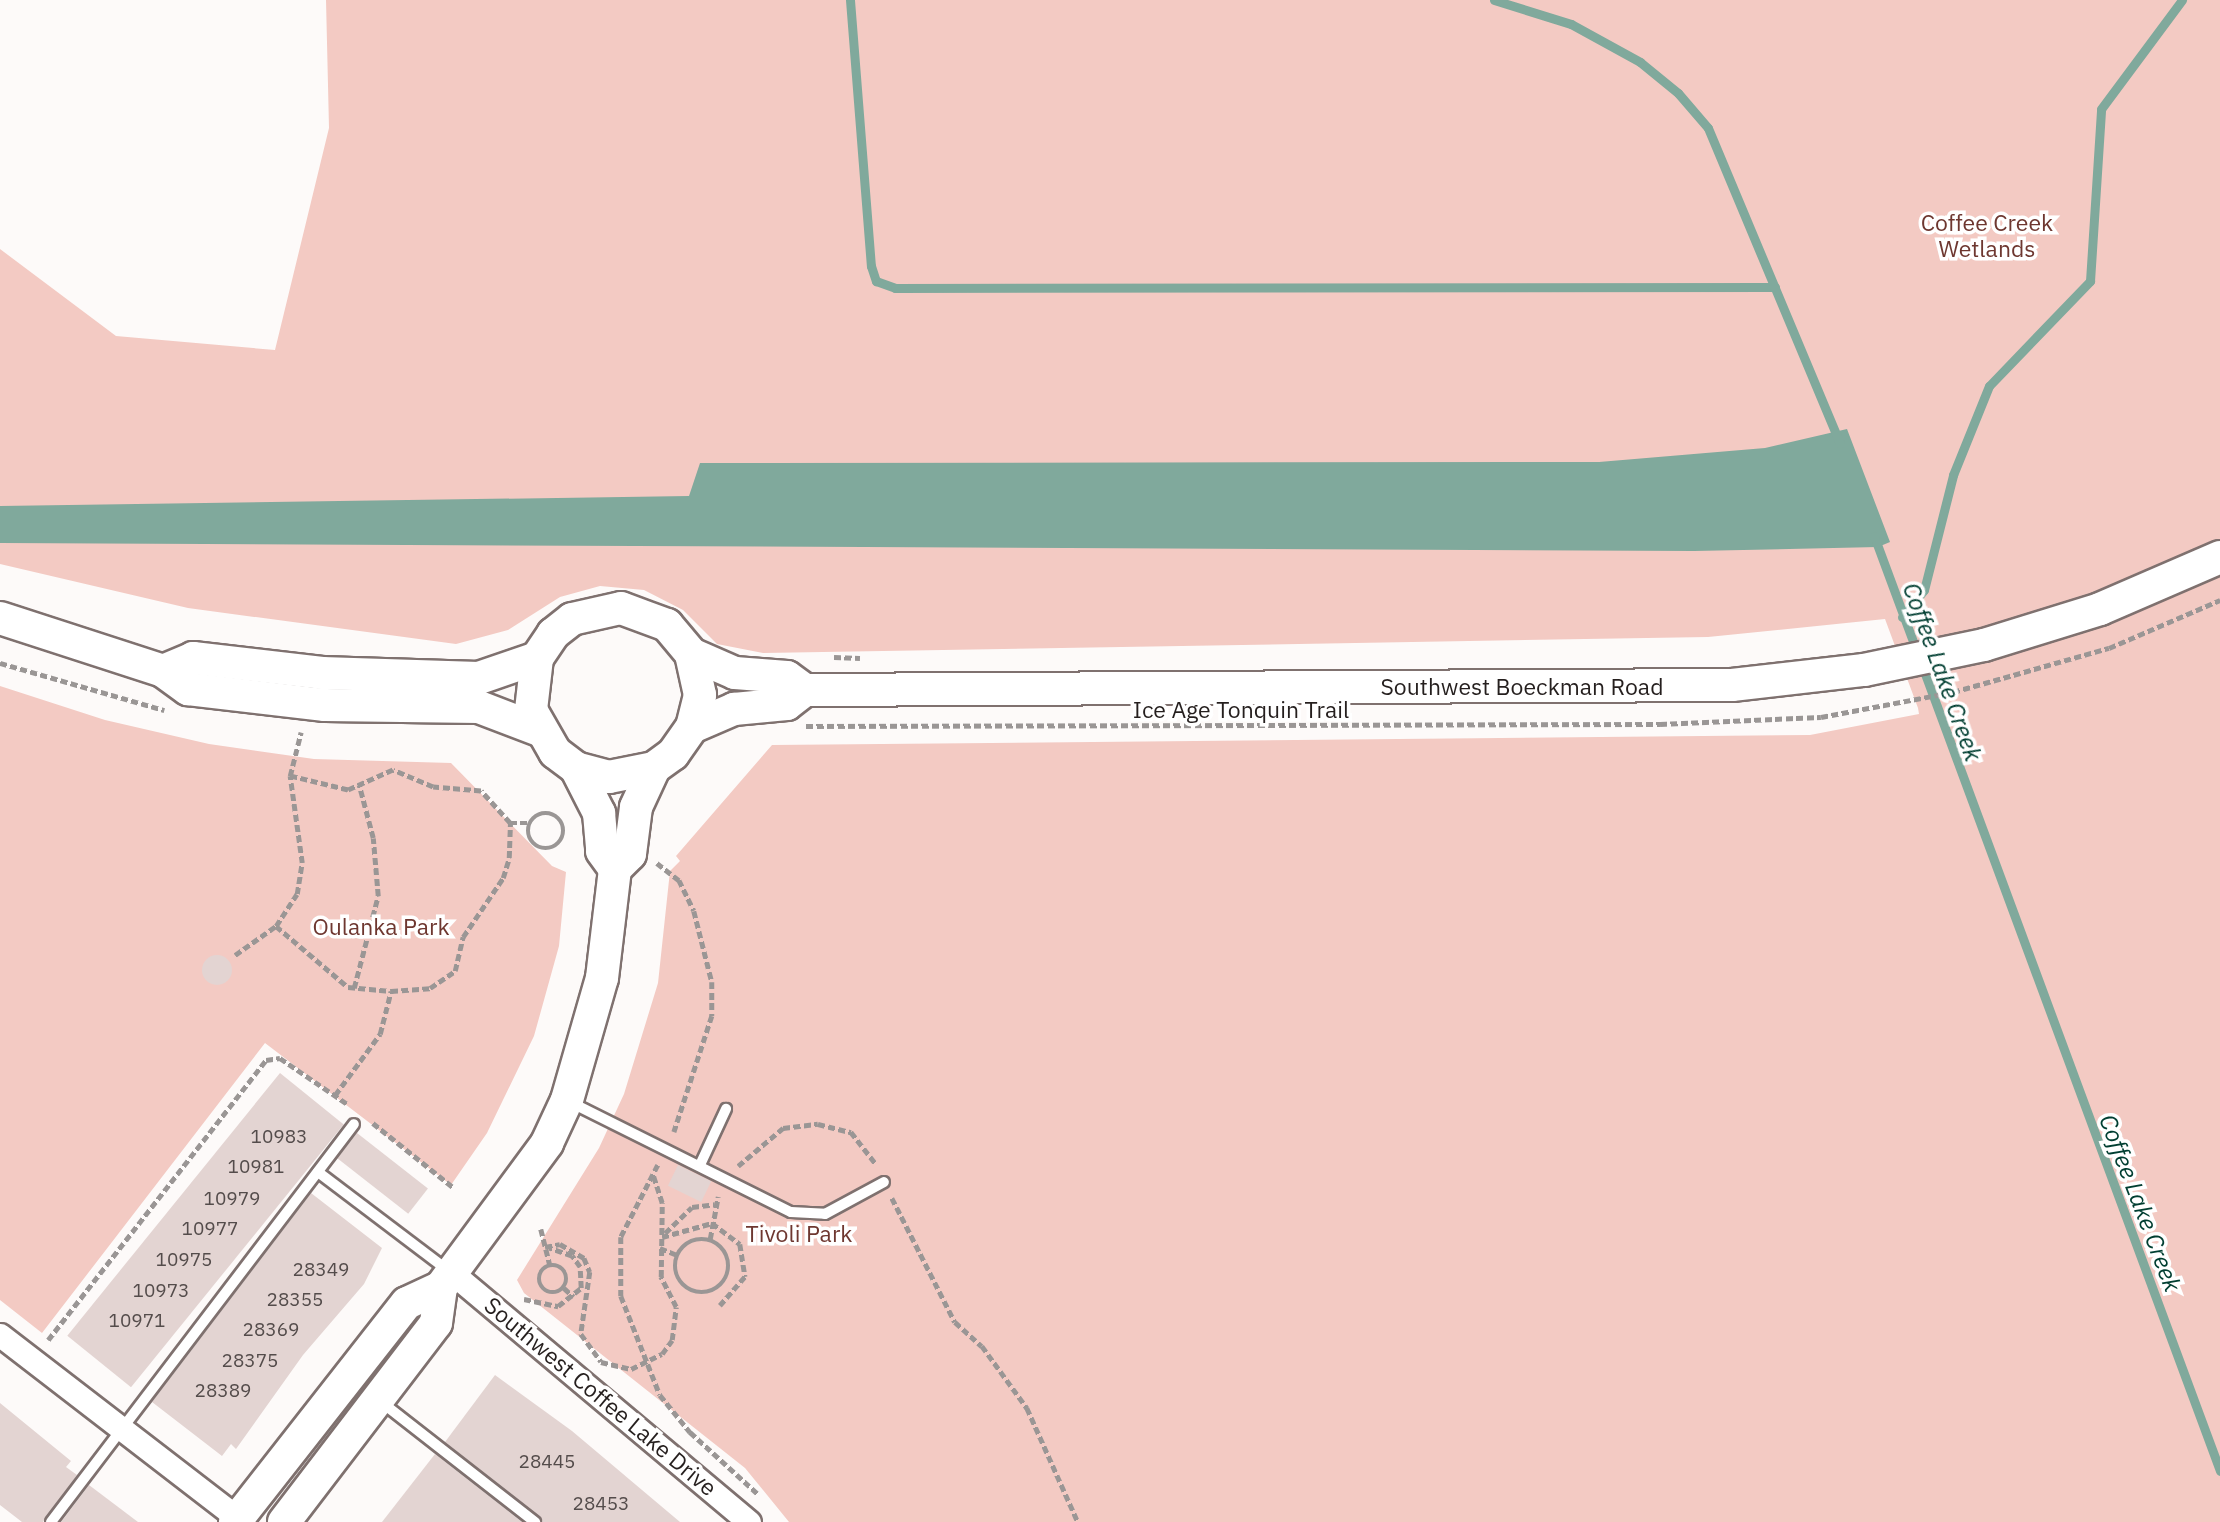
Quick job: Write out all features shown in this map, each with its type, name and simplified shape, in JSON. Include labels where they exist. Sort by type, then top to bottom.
[{"type":"main road","name":"Southwest Boeckman Road","points":[[539,730],[529,691],[537,658],[552,634],[572,619],[621,608],[667,625],[691,654],[735,673],[787,677],[805,690],[1657,685],[1790,679],[1941,655],[2100,609],[2220,557]]},
{"type":"main road","name":"Southwest Boeckman Road","points":[[0,618],[163,671],[188,689],[336,706],[479,707],[539,730],[576,768]]},
{"type":"main road","name":"Southwest Boeckman Road","points":[[654,768],[673,754],[692,727],[699,695],[691,654]]},
{"type":"main road","points":[[163,671],[193,658],[322,673],[479,678],[537,658]]},
{"type":"main road","name":"Southwest Boeckman Road","points":[[692,727],[734,709],[787,704],[805,690]]},
{"type":"main road","points":[[576,768],[609,777],[654,768]]},
{"type":"main road","points":[[576,768],[599,813],[602,851],[615,869]]},
{"type":"main road","points":[[239,1521],[407,1303],[446,1280],[547,1143],[568,1100],[602,978],[615,869],[630,854],[636,807],[654,768]]},
{"type":"main road","points":[[284,1522],[436,1323],[446,1280]]},
{"type":"street","name":"Southwest Coffee Lake Drive","points":[[446,1280],[749,1522]]},
{"type":"street","points":[[0,1335],[239,1521]]},
{"type":"lane","points":[[568,1100],[808,1216],[825,1214],[884,1182]]},
{"type":"lane","points":[[699,1165],[726,1109]]},
{"type":"lane","points":[[51,1522],[354,1124]]},
{"type":"lane","points":[[318,1172],[446,1280]]},
{"type":"lane","points":[[378,1399],[535,1522]]},
{"type":"path","name":"Ice Age Tonquin Trail","points":[[865,728],[1660,724]]},
{"type":"path","points":[[235,955],[276,926],[301,880],[290,776],[301,732]]},
{"type":"path","points":[[276,926],[304,944],[338,982],[354,988],[391,991],[430,988],[455,971],[463,937],[503,878],[510,823],[488,797],[471,788],[433,787],[393,770],[359,785],[338,789],[314,778],[290,776]]},
{"type":"path","points":[[354,988],[378,896],[373,838],[359,785]]},
{"type":"path","points":[[551,813],[563,826],[561,842],[546,849],[537,846],[531,840],[530,823],[535,815],[551,813]]},
{"type":"path","points":[[510,823],[530,823]]},
{"type":"path","points":[[652,859],[679,880],[694,911],[712,982],[712,1016],[700,1063],[667,1148],[628,1218],[617,1256],[621,1296],[660,1395],[690,1432],[747,1480],[764,1501]]},
{"type":"path","points":[[335,1095],[380,1034],[391,991]]},
{"type":"path","points":[[32,1360],[261,1065],[280,1058],[352,1108]]},
{"type":"path","points":[[361,1114],[454,1188]]},
{"type":"path","points":[[709,1239],[715,1203],[727,1179],[752,1150],[783,1128],[818,1124],[850,1132],[873,1156],[955,1322],[982,1346],[1027,1408],[1078,1522]]},
{"type":"path","points":[[545,1247],[560,1244],[584,1258],[589,1285],[580,1321],[593,1353],[616,1369],[647,1365],[672,1340],[677,1320],[661,1277],[662,1203],[652,1175]]},
{"type":"path","points":[[662,1237],[692,1207],[715,1203]]},
{"type":"path","points":[[662,1237],[712,1223]]},
{"type":"path","points":[[712,1223],[740,1244],[747,1267],[739,1288],[720,1306]]},
{"type":"path","points":[[541,1228],[550,1265]]},
{"type":"path","points":[[709,1239],[725,1250],[730,1268],[715,1291],[687,1289],[676,1274],[677,1255],[687,1243],[709,1239]]},
{"type":"path","points":[[517,1296],[548,1306],[575,1297],[582,1288],[580,1267],[572,1256],[545,1247]]},
{"type":"path","points":[[660,1248],[677,1255]]},
{"type":"path","points":[[550,1265],[540,1274],[542,1288],[556,1293],[564,1288]]},
{"type":"path","points":[[550,1265],[565,1271],[564,1288]]},
{"type":"path","points":[[564,1288],[575,1297]]},
{"type":"green space","points":[[326,0],[2220,0],[2220,1522],[789,1522],[745,1468],[524,1293],[517,1280],[599,1148],[624,1094],[658,983],[670,871],[680,861],[676,856],[772,745],[1810,735],[1919,714],[1918,708],[1885,619],[1708,637],[763,653],[717,644],[683,610],[644,590],[600,586],[560,597],[508,630],[456,644],[188,608],[0,564],[0,249],[116,336],[275,350],[329,128]]},
{"type":"green space","name":"Oulanka Park","points":[[0,686],[105,720],[209,744],[314,759],[451,763],[552,866],[566,872],[559,946],[534,1036],[487,1133],[451,1185],[265,1043],[42,1333],[0,1300]]},
{"type":"shaded area","points":[[1847,429],[1890,542],[1878,547],[1694,551],[0,543],[0,506],[689,496],[700,463],[1599,462],[1765,448]]},
{"type":"building","points":[[217,955],[227,960],[232,970],[227,980],[217,985],[207,980],[202,970],[207,960]]},
{"type":"building","points":[[280,1073],[344,1125],[131,1387],[67,1336]]},
{"type":"building","points":[[357,1133],[428,1188],[408,1214],[337,1158]]},
{"type":"building","points":[[678,1165],[711,1181],[701,1202],[668,1186]]},
{"type":"building","points":[[311,1193],[382,1248],[364,1284],[303,1355],[236,1449],[231,1444],[222,1456],[152,1402]]},
{"type":"building","points":[[495,1375],[572,1431],[680,1522],[543,1522],[445,1442]]},
{"type":"building","points":[[0,1403],[71,1461],[66,1467],[77,1475],[43,1522],[22,1522],[0,1505]]},
{"type":"building","points":[[435,1454],[522,1522],[382,1522]]},
{"type":"building","points":[[89,1485],[138,1522],[61,1522]]},
{"type":"waterway","points":[[850,0],[871,266],[876,281],[895,288],[1775,287]]},
{"type":"waterway","name":"Coffee Lake Creek","points":[[1494,0],[1571,24],[1640,62],[1678,93],[1708,128],[1840,444]]},
{"type":"waterway","points":[[1902,617],[1924,590],[1953,475],[1989,386],[2090,281],[2101,109],[2182,0]]},
{"type":"waterway","name":"Coffee Lake Creek","points":[[1874,536],[2220,1471]]},
{"type":"park label","name":"Coffee Creek Wetlands","points":[[1987,235]]},
{"type":"park label","name":"Tivoli Park","points":[[799,1233]]}]
